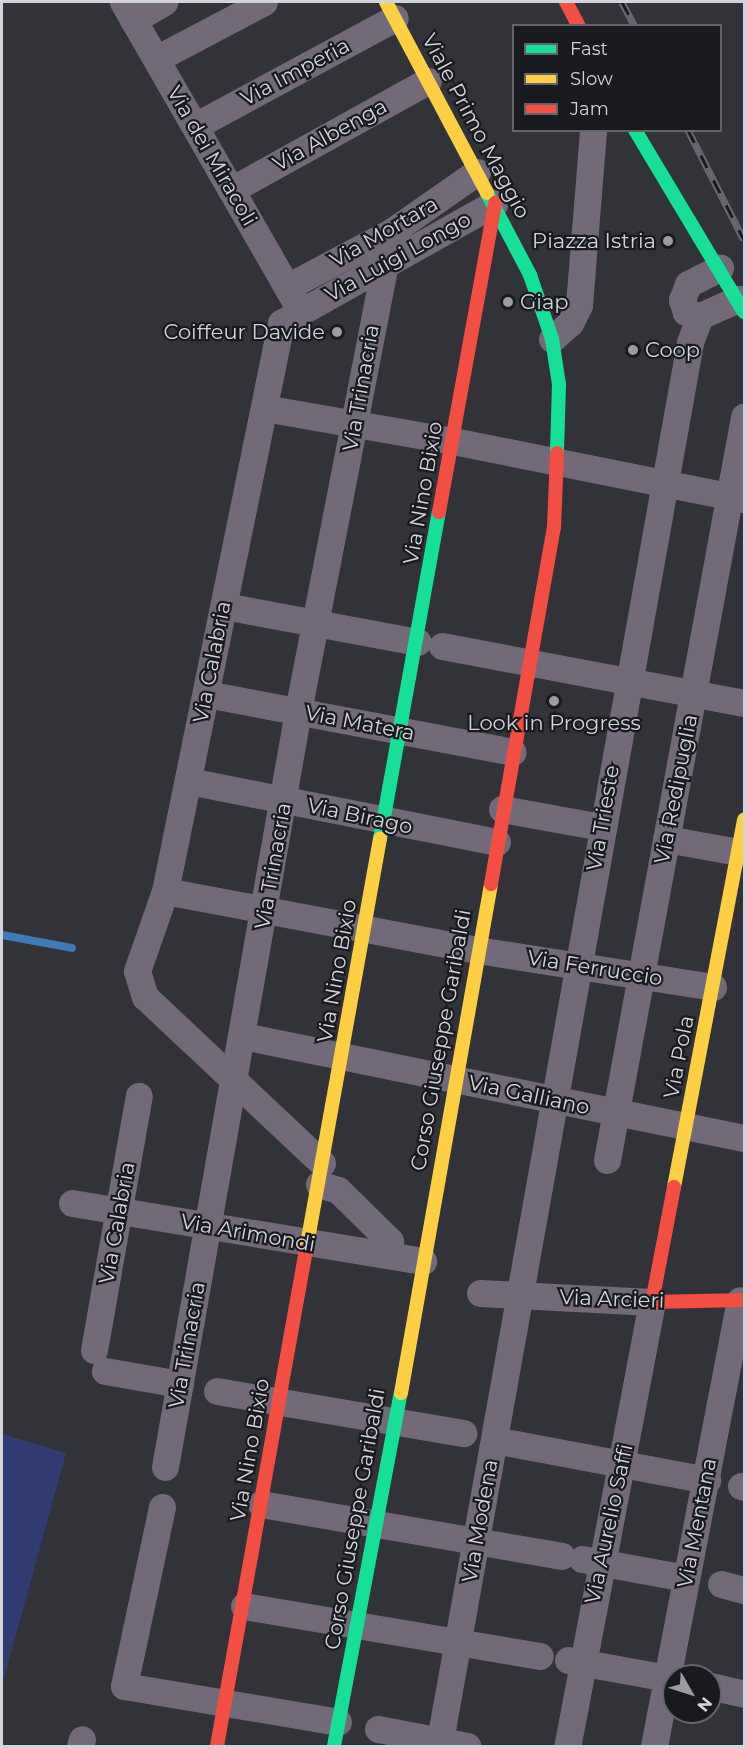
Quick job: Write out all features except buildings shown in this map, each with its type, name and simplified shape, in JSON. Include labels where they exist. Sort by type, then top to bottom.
[{"type":"street","points":[[128,10],[165,2]]},
{"type":"street","points":[[156,59],[264,2]]},
{"type":"street","points":[[566,2],[578,24]]},
{"type":"street","name":"Via dei Miracoli","points":[[128,10],[287,287],[291,317]]},
{"type":"street","name":"Viale Primo Maggio","points":[[390,10],[495,203],[530,275],[552,339]]},
{"type":"street","name":"Via Imperia","points":[[195,126],[390,10]]},
{"type":"street","name":"Via Albenga","points":[[231,190],[428,81]]},
{"type":"street","points":[[552,339],[570,323],[579,305],[593,132]]},
{"type":"street","points":[[636,132],[720,268],[741,305],[700,316],[686,312],[682,300],[688,284],[720,268]]},
{"type":"street","name":"Via Mortara","points":[[287,287],[391,232],[477,172]]},
{"type":"street","name":"Via Luigi Longo","points":[[291,317],[495,203]]},
{"type":"street","name":"Via Nino Bixio","points":[[217,1746],[384,823],[402,731],[430,644],[453,441],[495,203]]},
{"type":"street","name":"Via Trinacria","points":[[165,1467],[285,801],[298,711],[355,423],[382,266],[391,232]]},
{"type":"street","name":"Via Trieste","points":[[521,1295],[552,1100],[663,483],[690,342],[700,316]]},
{"type":"street","name":"Via Calabria","points":[[235,1080],[145,998],[137,972],[165,891],[264,408],[291,317]]},
{"type":"street","name":"Corso Giuseppe Garibaldi","points":[[336,1734],[360,1623],[477,950],[554,528],[558,384],[552,339]]},
{"type":"street","points":[[264,408],[453,441],[737,498]]},
{"type":"street","name":"Via Redipuglia","points":[[607,1160],[694,693],[737,498],[744,417]]},
{"type":"street","points":[[224,606],[744,703]]},
{"type":"street","name":"Via Matera","points":[[206,694],[513,752]]},
{"type":"street","name":"Via Birago","points":[[189,781],[384,823],[497,842]]},
{"type":"street","points":[[502,809],[601,827]]},
{"type":"street","name":"Via Pola","points":[[652,1302],[741,852],[744,820]]},
{"type":"street","points":[[666,839],[741,852]]},
{"type":"street","name":"Via Ferruccio","points":[[165,891],[265,908],[477,950],[714,987]]},
{"type":"street","name":"Via Galliano","points":[[243,1036],[744,1138]]},
{"type":"street","points":[[235,1080],[320,1174],[390,1241],[388,1255]]},
{"type":"street","name":"Via Calabria","points":[[139,1096],[119,1210],[100,1361],[180,1384]]},
{"type":"street","name":"Via Arimondi","points":[[72,1203],[309,1244],[423,1261]]},
{"type":"street","name":"Via Arcieri","points":[[480,1293],[652,1302],[742,1294]]},
{"type":"street","name":"Via Mentana","points":[[670,1664],[742,1294]]},
{"type":"street","name":"Via Modena","points":[[439,1744],[521,1295]]},
{"type":"street","name":"Via Aurelio Saffi","points":[[567,1746],[575,1661],[580,1559],[622,1462],[652,1302]]},
{"type":"street","points":[[217,1391],[463,1433]]},
{"type":"street","points":[[494,1440],[622,1462],[706,1480]]},
{"type":"street","points":[[261,1504],[376,1522],[686,1578]]},
{"type":"street","points":[[162,1507],[124,1686],[225,1704],[336,1734]]},
{"type":"street","points":[[244,1606],[360,1623],[540,1656]]},
{"type":"street","points":[[575,1661],[662,1677]]},
{"type":"street","points":[[722,1689],[744,1694]]},
{"type":"street","name":"Via Mentana","points":[[654,1746],[662,1704]]},
{"type":"street","points":[[378,1730],[439,1744],[467,1746]]},
{"type":"shaded area","points":[[2,1434],[66,1453],[2,1686]]},
{"type":"waterway","points":[[2,935],[72,948]]},
{"type":"railway","points":[[622,2],[634,24]]},
{"type":"railway","points":[[689,132],[744,240]]},
{"type":"traffic: fast","points":[[636,132],[744,312]]},
{"type":"traffic: fast","points":[[487,193],[530,275],[552,339],[559,384],[557,453]]},
{"type":"traffic: fast","points":[[380,839],[439,512]]},
{"type":"traffic: fast","points":[[334,1746],[401,1393]]},
{"type":"traffic: slow","points":[[386,2],[487,193]]},
{"type":"traffic: slow","points":[[674,1187],[744,820]]},
{"type":"traffic: slow","points":[[306,1250],[380,839]]},
{"type":"traffic: slow","points":[[401,1393],[491,884]]},
{"type":"traffic: jam","points":[[566,2],[578,24]]},
{"type":"traffic: jam","points":[[439,512],[495,203]]},
{"type":"traffic: jam","points":[[491,884],[554,528],[557,453]]},
{"type":"traffic: jam","points":[[674,1187],[652,1302],[744,1300]]},
{"type":"traffic: jam","points":[[217,1746],[306,1250]]},
{"type":"place","name":"Piazza Istria","points":[[668,241]]},
{"type":"place","name":"Giap","points":[[508,302]]},
{"type":"place","name":"Coiffeur Davide","points":[[337,332]]},
{"type":"place","name":"Coop","points":[[633,350]]},
{"type":"place","name":"Look in Progress","points":[[554,701]]}]
